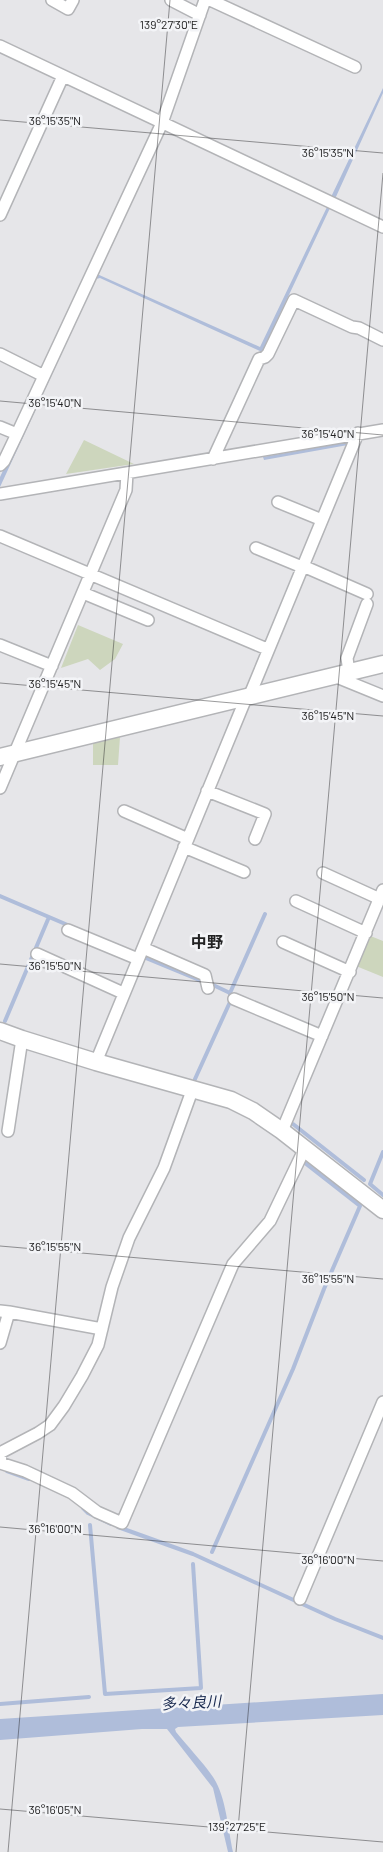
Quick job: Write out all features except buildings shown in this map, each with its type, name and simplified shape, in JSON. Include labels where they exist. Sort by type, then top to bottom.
[{"type":"street","points":[[52,0],[68,9],[73,0]]},
{"type":"street","points":[[171,0],[200,15]]},
{"type":"street","points":[[0,465],[4,461],[17,434],[162,123],[205,0]]},
{"type":"street","points":[[210,0],[355,67]]},
{"type":"street","points":[[0,46],[383,227]]},
{"type":"street","points":[[0,215],[63,76]]},
{"type":"street","points":[[213,459],[259,359],[268,354],[294,300],[383,340]]},
{"type":"street","points":[[0,354],[44,376]]},
{"type":"street","points":[[0,494],[380,430],[383,418]]},
{"type":"street","points":[[0,427],[17,434]]},
{"type":"street","points":[[96,1062],[123,993],[358,433]]},
{"type":"street","points":[[0,788],[7,756],[52,666],[83,593],[126,490],[127,473]]},
{"type":"street","points":[[278,502],[322,520]]},
{"type":"street","points":[[0,536],[268,648]]},
{"type":"street","points":[[256,548],[303,566],[367,599],[342,674]]},
{"type":"street","points":[[83,593],[148,620]]},
{"type":"street","points":[[0,645],[52,666]]},
{"type":"street","points":[[7,756],[383,664]]},
{"type":"street","points":[[342,674],[383,696]]},
{"type":"street","points":[[208,791],[265,814],[255,839]]},
{"type":"street","points":[[124,811],[244,872]]},
{"type":"street","points":[[282,1131],[381,895],[323,873]]},
{"type":"street","points":[[296,901],[366,933]]},
{"type":"street","points":[[68,930],[138,960]]},
{"type":"street","points":[[283,942],[350,972]]},
{"type":"street","points":[[143,948],[205,975],[208,988]]},
{"type":"street","points":[[37,954],[123,993]]},
{"type":"street","points":[[234,999],[322,1036]]},
{"type":"street","points":[[1,1033],[96,1062],[192,1088],[238,1104],[253,1111],[282,1131],[383,1210]]},
{"type":"street","points":[[8,1131],[22,1039]]},
{"type":"street","points":[[192,1088],[164,1168],[129,1238],[112,1287],[98,1346],[64,1406],[50,1425],[0,1458],[72,1493],[97,1512],[122,1523],[233,1264],[270,1221],[305,1148]]},
{"type":"street","points":[[0,1343],[4,1311],[102,1329]]},
{"type":"street","points":[[300,1599],[383,1402]]},
{"type":"green space","points":[[84,440],[134,464],[66,474]]},
{"type":"green space","points":[[78,625],[123,644],[115,659],[100,670],[88,659],[61,668]]},
{"type":"green space","points":[[120,737],[118,765],[93,765],[93,743]]},
{"type":"green space","points":[[368,935],[383,941],[383,977],[356,966]]},
{"type":"water","points":[[383,88],[383,93],[335,199],[331,197]]},
{"type":"water","points":[[327,207],[330,208],[262,352],[100,278],[96,279],[0,487],[0,477],[97,274],[260,347]]},
{"type":"water","points":[[348,442],[348,445],[264,460],[263,457]]},
{"type":"water","points":[[383,1694],[383,1715],[178,1727],[175,1729],[209,1771],[217,1785],[224,1803],[233,1852],[228,1852],[213,1788],[167,1729],[142,1729],[0,1740],[0,1719]]},
{"type":"waterway","points":[[0,896],[70,926]]},
{"type":"waterway","points":[[230,993],[265,914]]},
{"type":"waterway","points":[[5,1021],[49,917]]},
{"type":"waterway","points":[[141,956],[204,982]]},
{"type":"waterway","points":[[195,1079],[230,1002],[230,993],[211,984]]},
{"type":"waterway","points":[[293,1124],[364,1180]]},
{"type":"waterway","points":[[383,1152],[370,1184],[383,1195]]},
{"type":"waterway","points":[[212,1552],[293,1369],[324,1289],[360,1206],[305,1163]]},
{"type":"waterway","points":[[7,1471],[29,1479]]},
{"type":"waterway","points":[[83,1508],[88,1513],[111,1524]]},
{"type":"waterway","name":"多々良川","points":[[90,1525],[105,1694],[201,1688],[193,1564]]},
{"type":"waterway","points":[[118,1527],[193,1554],[335,1619],[383,1638]]},
{"type":"waterway","points":[[0,1704],[89,1697]]},
{"type":"district","name":"中野","points":[[207,942]]}]
